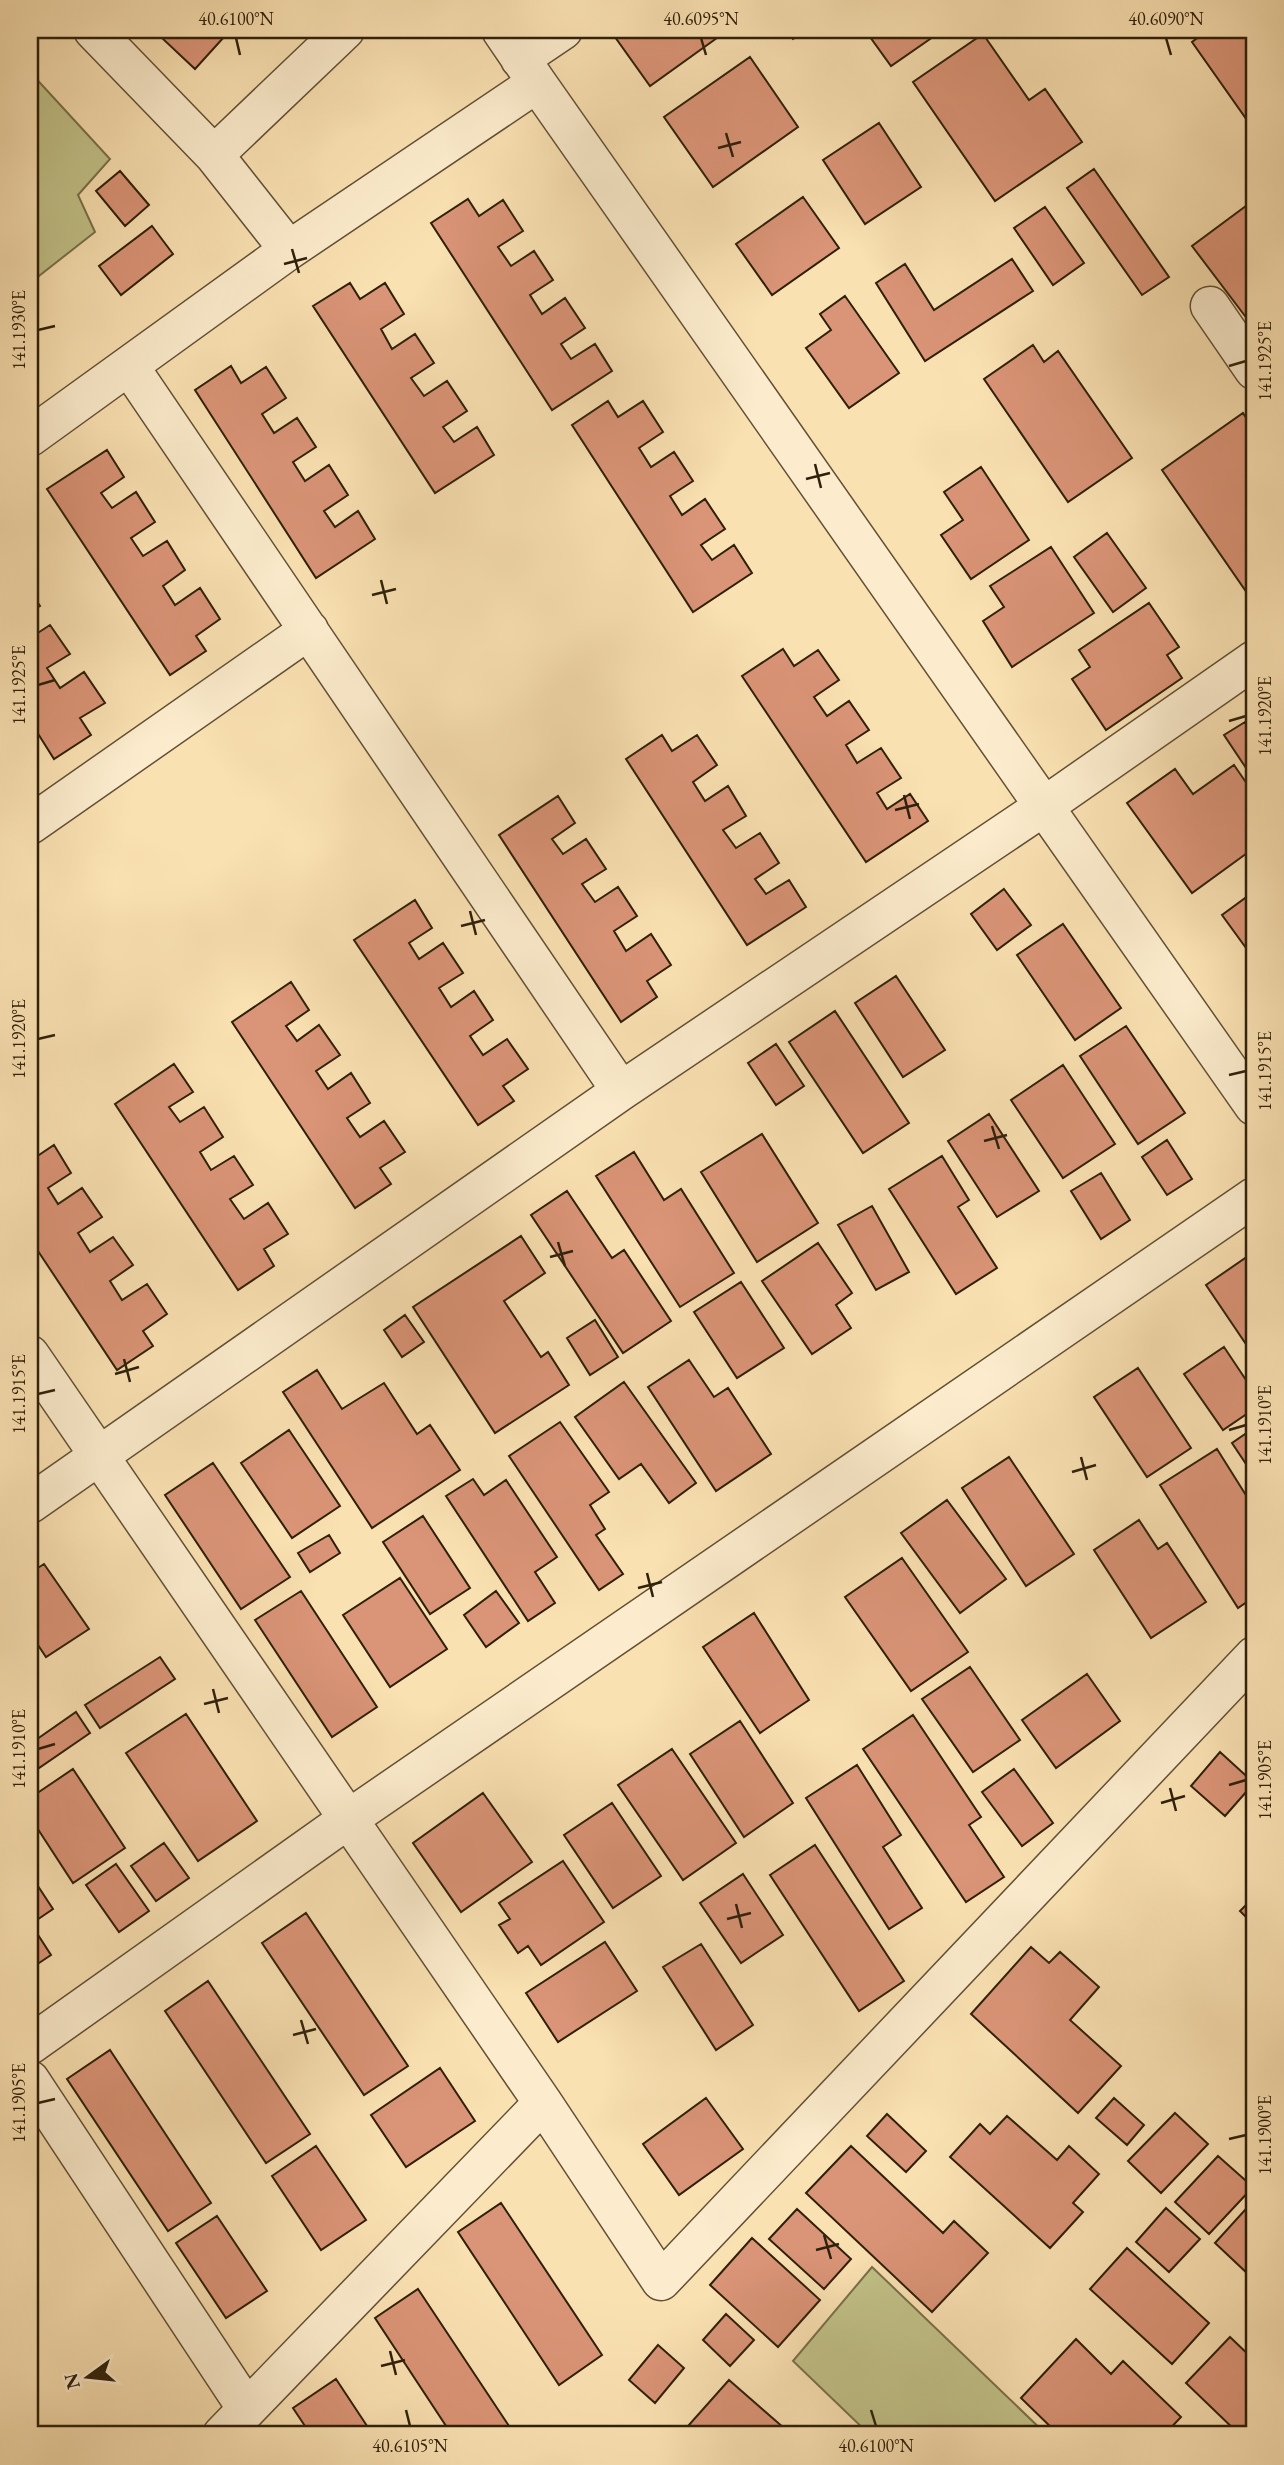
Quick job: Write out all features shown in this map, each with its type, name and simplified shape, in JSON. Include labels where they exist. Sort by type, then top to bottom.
[{"type":"street","points":[[93,30],[214,155],[289,250]]},
{"type":"street","points":[[214,155],[345,30]]},
{"type":"street","points":[[30,437],[289,250],[519,57],[563,30]]},
{"type":"street","points":[[519,57],[1046,805],[1254,1106]]},
{"type":"street","points":[[1210,306],[1254,370]]},
{"type":"street","points":[[129,366],[621,1091]]},
{"type":"street","points":[[30,825],[309,630]]},
{"type":"street","points":[[30,1504],[621,1091],[1046,805],[1254,660]]},
{"type":"street","points":[[30,2045],[347,1820],[1254,1197]]},
{"type":"street","points":[[30,1354],[543,2103],[661,2281],[1254,1656]]},
{"type":"street","points":[[30,2080],[235,2422],[543,2103]]},
{"type":"green space","points":[[30,72],[110,159],[78,195],[95,232],[30,283]]},
{"type":"green space","points":[[872,2267],[1047,2435],[870,2435],[793,2361]]},
{"type":"building","points":[[171,30],[217,30],[224,37],[195,69],[163,39]]},
{"type":"building","points":[[610,30],[728,30],[650,86]]},
{"type":"building","points":[[787,30],[808,30],[793,39]]},
{"type":"building","points":[[865,30],[943,30],[891,66]]},
{"type":"building","points":[[1208,30],[1254,30],[1254,130],[1192,42]]},
{"type":"building","points":[[983,34],[1029,100],[1045,89],[1082,142],[995,201],[913,82]]},
{"type":"building","points":[[750,57],[798,127],[713,187],[664,117]]},
{"type":"building","points":[[879,123],[921,187],[865,224],[823,160]]},
{"type":"building","points":[[1094,169],[1169,277],[1142,295],[1067,188]]},
{"type":"building","points":[[120,171],[149,205],[125,226],[96,191]]},
{"type":"building","points":[[803,197],[839,248],[772,295],[736,244]]},
{"type":"building","points":[[468,199],[479,216],[503,200],[523,231],[498,247],[511,266],[534,251],[553,280],[530,295],[542,314],[565,298],[585,328],[561,344],[571,359],[595,344],[612,371],[552,410],[431,223]]},
{"type":"building","points":[[1254,200],[1254,316],[1248,320],[1192,246]]},
{"type":"building","points":[[1045,207],[1084,263],[1053,285],[1014,228]]},
{"type":"building","points":[[152,226],[173,254],[121,295],[99,266]]},
{"type":"building","points":[[1012,259],[1033,291],[925,361],[876,283],[905,264],[934,310]]},
{"type":"building","points":[[350,283],[360,299],[385,283],[404,314],[381,329],[392,349],[415,334],[434,363],[411,378],[424,396],[447,381],[467,411],[443,427],[454,442],[477,427],[494,455],[435,493],[313,306]]},
{"type":"building","points":[[845,296],[899,373],[849,408],[806,348],[831,330],[820,314]]},
{"type":"building","points":[[1033,345],[1044,362],[1058,351],[1132,458],[1068,502],[984,379]]},
{"type":"building","points":[[231,366],[241,383],[266,367],[286,398],[262,414],[274,433],[297,418],[316,447],[293,462],[305,481],[329,465],[348,495],[324,511],[335,527],[358,511],[375,539],[316,578],[195,390]]},
{"type":"building","points":[[608,401],[618,417],[643,401],[663,432],[639,448],[651,467],[674,452],[693,481],[670,496],[682,515],[705,499],[725,529],[701,545],[712,560],[734,545],[752,573],[693,612],[572,425]]},
{"type":"building","points":[[1243,413],[1254,430],[1254,603],[1162,470]]},
{"type":"building","points":[[107,450],[124,477],[101,493],[112,508],[136,492],[155,522],[131,538],[143,556],[167,541],[185,570],[163,586],[175,605],[200,588],[220,619],[196,636],[206,651],[170,675],[47,489]]},
{"type":"building","points":[[981,467],[1029,540],[971,579],[941,535],[963,520],[944,492]]},
{"type":"building","points":[[1107,533],[1146,588],[1113,612],[1074,557]]},
{"type":"building","points":[[1051,547],[1094,613],[1012,667],[983,621],[1004,607],[990,586]]},
{"type":"building","points":[[30,591],[40,606],[30,612]]},
{"type":"building","points":[[1149,603],[1179,647],[1167,655],[1182,678],[1106,730],[1072,679],[1090,667],[1079,650]]},
{"type":"building","points":[[50,625],[70,654],[47,668],[60,688],[84,672],[105,703],[80,718],[91,735],[54,759],[30,721],[30,638]]},
{"type":"building","points":[[783,649],[794,666],[818,650],[839,680],[814,697],[827,716],[849,701],[869,730],[846,745],[857,763],[881,748],[901,778],[877,793],[887,809],[910,794],[928,821],[866,862],[742,676]]},
{"type":"building","points":[[1245,722],[1254,735],[1254,772],[1250,774],[1224,735]]},
{"type":"building","points":[[662,735],[672,751],[697,735],[717,765],[693,782],[705,801],[728,786],[746,816],[723,830],[736,848],[760,833],[779,863],[755,879],[766,894],[789,880],[806,907],[747,945],[626,759]]},
{"type":"building","points":[[1234,765],[1254,794],[1254,848],[1192,893],[1127,803],[1175,769],[1193,794]]},
{"type":"building","points":[[558,796],[575,823],[552,839],[563,854],[586,839],[606,869],[582,884],[595,902],[618,887],[637,916],[614,931],[626,951],[651,934],[671,965],[647,981],[657,997],[621,1022],[499,835]]},
{"type":"building","points":[[1004,889],[1031,925],[997,950],[971,914]]},
{"type":"building","points":[[1252,893],[1254,896],[1254,959],[1222,915]]},
{"type":"building","points":[[415,900],[432,928],[409,943],[419,959],[443,943],[463,973],[439,988],[451,1007],[474,991],[493,1020],[470,1036],[483,1055],[507,1039],[528,1069],[503,1086],[514,1101],[478,1125],[354,940]]},
{"type":"building","points":[[1063,924],[1121,1008],[1075,1040],[1017,955]]},
{"type":"building","points":[[896,976],[945,1050],[903,1077],[855,1003]]},
{"type":"building","points":[[291,982],[309,1010],[286,1026],[297,1041],[319,1025],[340,1055],[316,1071],[328,1089],[351,1073],[370,1103],[347,1118],[360,1137],[384,1121],[405,1152],[380,1168],[391,1184],[355,1208],[232,1022]]},
{"type":"building","points":[[835,1011],[909,1123],[863,1153],[789,1042]]},
{"type":"building","points":[[1126,1026],[1185,1113],[1138,1144],[1080,1056]]},
{"type":"building","points":[[776,1044],[804,1086],[776,1105],[748,1063]]},
{"type":"building","points":[[174,1064],[193,1092],[169,1107],[180,1122],[204,1107],[223,1137],[200,1152],[211,1170],[234,1156],[253,1185],[230,1199],[244,1219],[268,1203],[288,1234],[264,1249],[274,1266],[238,1290],[115,1104]]},
{"type":"building","points":[[1063,1065],[1115,1144],[1063,1178],[1011,1100]]},
{"type":"building","points":[[989,1114],[1039,1191],[997,1217],[948,1141]]},
{"type":"building","points":[[762,1134],[818,1223],[757,1262],[701,1172]]},
{"type":"building","points":[[1167,1140],[1192,1179],[1167,1195],[1142,1157]]},
{"type":"building","points":[[54,1145],[71,1173],[48,1188],[58,1204],[82,1188],[102,1217],[78,1233],[90,1252],[113,1237],[133,1265],[110,1281],[122,1300],[147,1284],[167,1314],[143,1331],[153,1346],[117,1370],[30,1239],[30,1161]]},
{"type":"building","points":[[634,1152],[664,1200],[681,1189],[734,1273],[680,1307],[596,1176]]},
{"type":"building","points":[[942,1156],[969,1200],[958,1207],[997,1268],[956,1294],[889,1189]]},
{"type":"building","points":[[1101,1173],[1130,1220],[1101,1239],[1071,1191]]},
{"type":"building","points":[[567,1191],[612,1258],[624,1250],[671,1321],[623,1353],[531,1215]]},
{"type":"building","points":[[872,1206],[909,1272],[876,1290],[838,1225]]},
{"type":"building","points":[[521,1236],[545,1273],[504,1301],[541,1357],[548,1352],[569,1385],[495,1433],[413,1307]]},
{"type":"building","points":[[818,1243],[852,1293],[836,1305],[851,1328],[812,1354],[762,1281]]},
{"type":"building","points":[[1254,1252],[1254,1356],[1206,1285]]},
{"type":"building","points":[[741,1282],[784,1348],[737,1378],[694,1312]]},
{"type":"building","points":[[405,1315],[424,1342],[402,1357],[384,1330]]},
{"type":"building","points":[[595,1320],[618,1357],[590,1375],[567,1338]]},
{"type":"building","points":[[1224,1347],[1254,1392],[1254,1409],[1223,1430],[1184,1374]]},
{"type":"building","points":[[689,1360],[714,1397],[728,1388],[771,1454],[716,1491],[648,1387]]},
{"type":"building","points":[[1138,1368],[1191,1448],[1147,1477],[1094,1397]]},
{"type":"building","points":[[317,1370],[342,1409],[384,1383],[417,1434],[430,1425],[460,1470],[372,1528],[283,1392]]},
{"type":"building","points":[[624,1382],[696,1483],[669,1503],[641,1464],[619,1479],[575,1417]]},
{"type":"building","points":[[560,1422],[609,1492],[590,1505],[605,1529],[596,1535],[623,1574],[599,1590],[509,1456]]},
{"type":"building","points":[[1254,1428],[1254,1476],[1232,1443]]},
{"type":"building","points":[[289,1430],[340,1506],[292,1538],[241,1463]]},
{"type":"building","points":[[1217,1449],[1254,1508],[1254,1597],[1238,1608],[1160,1485]]},
{"type":"building","points":[[1009,1457],[1074,1554],[1026,1586],[962,1488]]},
{"type":"building","points":[[213,1463],[290,1577],[241,1609],[165,1495]]},
{"type":"building","points":[[473,1479],[484,1495],[506,1480],[557,1557],[535,1572],[555,1603],[528,1621],[446,1496]]},
{"type":"building","points":[[947,1500],[1006,1579],[960,1613],[901,1533]]},
{"type":"building","points":[[423,1516],[470,1588],[430,1614],[383,1542]]},
{"type":"building","points":[[1139,1520],[1158,1549],[1167,1543],[1206,1602],[1151,1638],[1094,1550]]},
{"type":"building","points":[[329,1535],[340,1553],[310,1572],[298,1553]]},
{"type":"building","points":[[902,1558],[968,1652],[911,1691],[845,1597]]},
{"type":"building","points":[[44,1564],[89,1629],[46,1657],[30,1633],[30,1573]]},
{"type":"building","points":[[400,1578],[447,1649],[390,1687],[343,1615]]},
{"type":"building","points":[[301,1591],[377,1707],[332,1737],[255,1620]]},
{"type":"building","points":[[496,1591],[519,1623],[486,1647],[464,1615]]},
{"type":"building","points":[[754,1613],[809,1700],[760,1733],[703,1647]]},
{"type":"building","points":[[160,1657],[175,1679],[100,1728],[85,1705]]},
{"type":"building","points":[[970,1667],[1020,1740],[973,1772],[922,1699]]},
{"type":"building","points":[[1087,1674],[1120,1721],[1056,1768],[1022,1720]]},
{"type":"building","points":[[76,1712],[90,1733],[39,1768],[30,1754],[30,1744]]},
{"type":"building","points":[[186,1714],[257,1821],[198,1861],[126,1753]]},
{"type":"building","points":[[913,1715],[981,1817],[969,1825],[1004,1877],[966,1902],[863,1749]]},
{"type":"building","points":[[740,1721],[793,1803],[744,1837],[690,1754]]},
{"type":"building","points":[[672,1749],[736,1843],[683,1880],[618,1785]]},
{"type":"building","points":[[1220,1752],[1254,1783],[1225,1816],[1191,1786]]},
{"type":"building","points":[[857,1765],[901,1835],[883,1847],[922,1908],[889,1929],[806,1798]]},
{"type":"building","points":[[73,1769],[125,1848],[73,1883],[30,1817],[30,1798]]},
{"type":"building","points":[[1014,1769],[1053,1823],[1022,1846],[982,1792]]},
{"type":"building","points":[[483,1793],[532,1862],[461,1912],[413,1843]]},
{"type":"building","points":[[612,1803],[661,1876],[613,1908],[564,1835]]},
{"type":"building","points":[[164,1843],[189,1878],[156,1901],[131,1866]]},
{"type":"building","points":[[815,1845],[904,1981],[859,2011],[770,1875]]},
{"type":"building","points":[[563,1861],[604,1922],[541,1965],[528,1946],[518,1953],[499,1925],[510,1919],[499,1903]]},
{"type":"building","points":[[116,1864],[149,1911],[119,1932],[86,1885]]},
{"type":"building","points":[[30,1874],[53,1909],[31,1924],[51,1955],[30,1969]]},
{"type":"building","points":[[743,1874],[783,1935],[741,1963],[700,1903]]},
{"type":"building","points":[[1254,1897],[1254,1925],[1240,1911]]},
{"type":"building","points":[[306,1913],[408,2066],[364,2095],[262,1943]]},
{"type":"building","points":[[605,1942],[637,1991],[558,2042],[526,1993]]},
{"type":"building","points":[[701,1944],[753,2025],[716,2050],[663,1967]]},
{"type":"building","points":[[1031,1947],[1049,1963],[1060,1952],[1099,1987],[1070,2020],[1121,2066],[1078,2113],[971,2014]]},
{"type":"building","points":[[208,1981],[310,2134],[266,2163],[165,2011]]},
{"type":"building","points":[[110,2050],[211,2203],[168,2231],[67,2079]]},
{"type":"building","points":[[440,2068],[475,2121],[406,2167],[371,2115]]},
{"type":"building","points":[[706,2098],[743,2149],[679,2195],[643,2144]]},
{"type":"building","points":[[1114,2098],[1144,2125],[1127,2145],[1096,2118]]},
{"type":"building","points":[[1175,2113],[1208,2144],[1161,2193],[1128,2161]]},
{"type":"building","points":[[887,2114],[926,2151],[906,2172],[867,2136]]},
{"type":"building","points":[[1007,2116],[1057,2160],[1069,2146],[1099,2174],[1073,2203],[1083,2212],[1050,2248],[950,2157],[980,2124],[990,2134]]},
{"type":"building","points":[[316,2146],[366,2220],[321,2250],[272,2176]]},
{"type":"building","points":[[851,2146],[943,2233],[954,2221],[988,2253],[932,2312],[806,2193]]},
{"type":"building","points":[[1218,2156],[1253,2187],[1209,2234],[1175,2202]]},
{"type":"building","points":[[1254,2200],[1254,2268],[1248,2274],[1215,2243]]},
{"type":"building","points":[[501,2203],[602,2355],[559,2385],[458,2232]]},
{"type":"building","points":[[1166,2208],[1200,2239],[1169,2272],[1136,2242]]},
{"type":"building","points":[[797,2209],[851,2259],[824,2289],[769,2239]]},
{"type":"building","points":[[217,2216],[267,2291],[226,2318],[176,2243]]},
{"type":"building","points":[[752,2238],[820,2300],[778,2347],[710,2285]]},
{"type":"building","points":[[1127,2248],[1209,2323],[1172,2364],[1090,2289]]},
{"type":"building","points":[[418,2289],[515,2435],[452,2435],[375,2318]]},
{"type":"building","points":[[726,2314],[754,2340],[730,2366],[703,2340]]},
{"type":"building","points":[[1230,2337],[1254,2360],[1254,2435],[1240,2435],[1186,2383]]},
{"type":"building","points":[[1076,2339],[1111,2374],[1123,2361],[1181,2417],[1164,2435],[1059,2435],[1021,2398]]},
{"type":"building","points":[[658,2345],[684,2368],[655,2403],[629,2380]]},
{"type":"building","points":[[336,2379],[373,2435],[311,2435],[293,2408]]},
{"type":"building","points":[[729,2380],[792,2435],[680,2435]]}]
